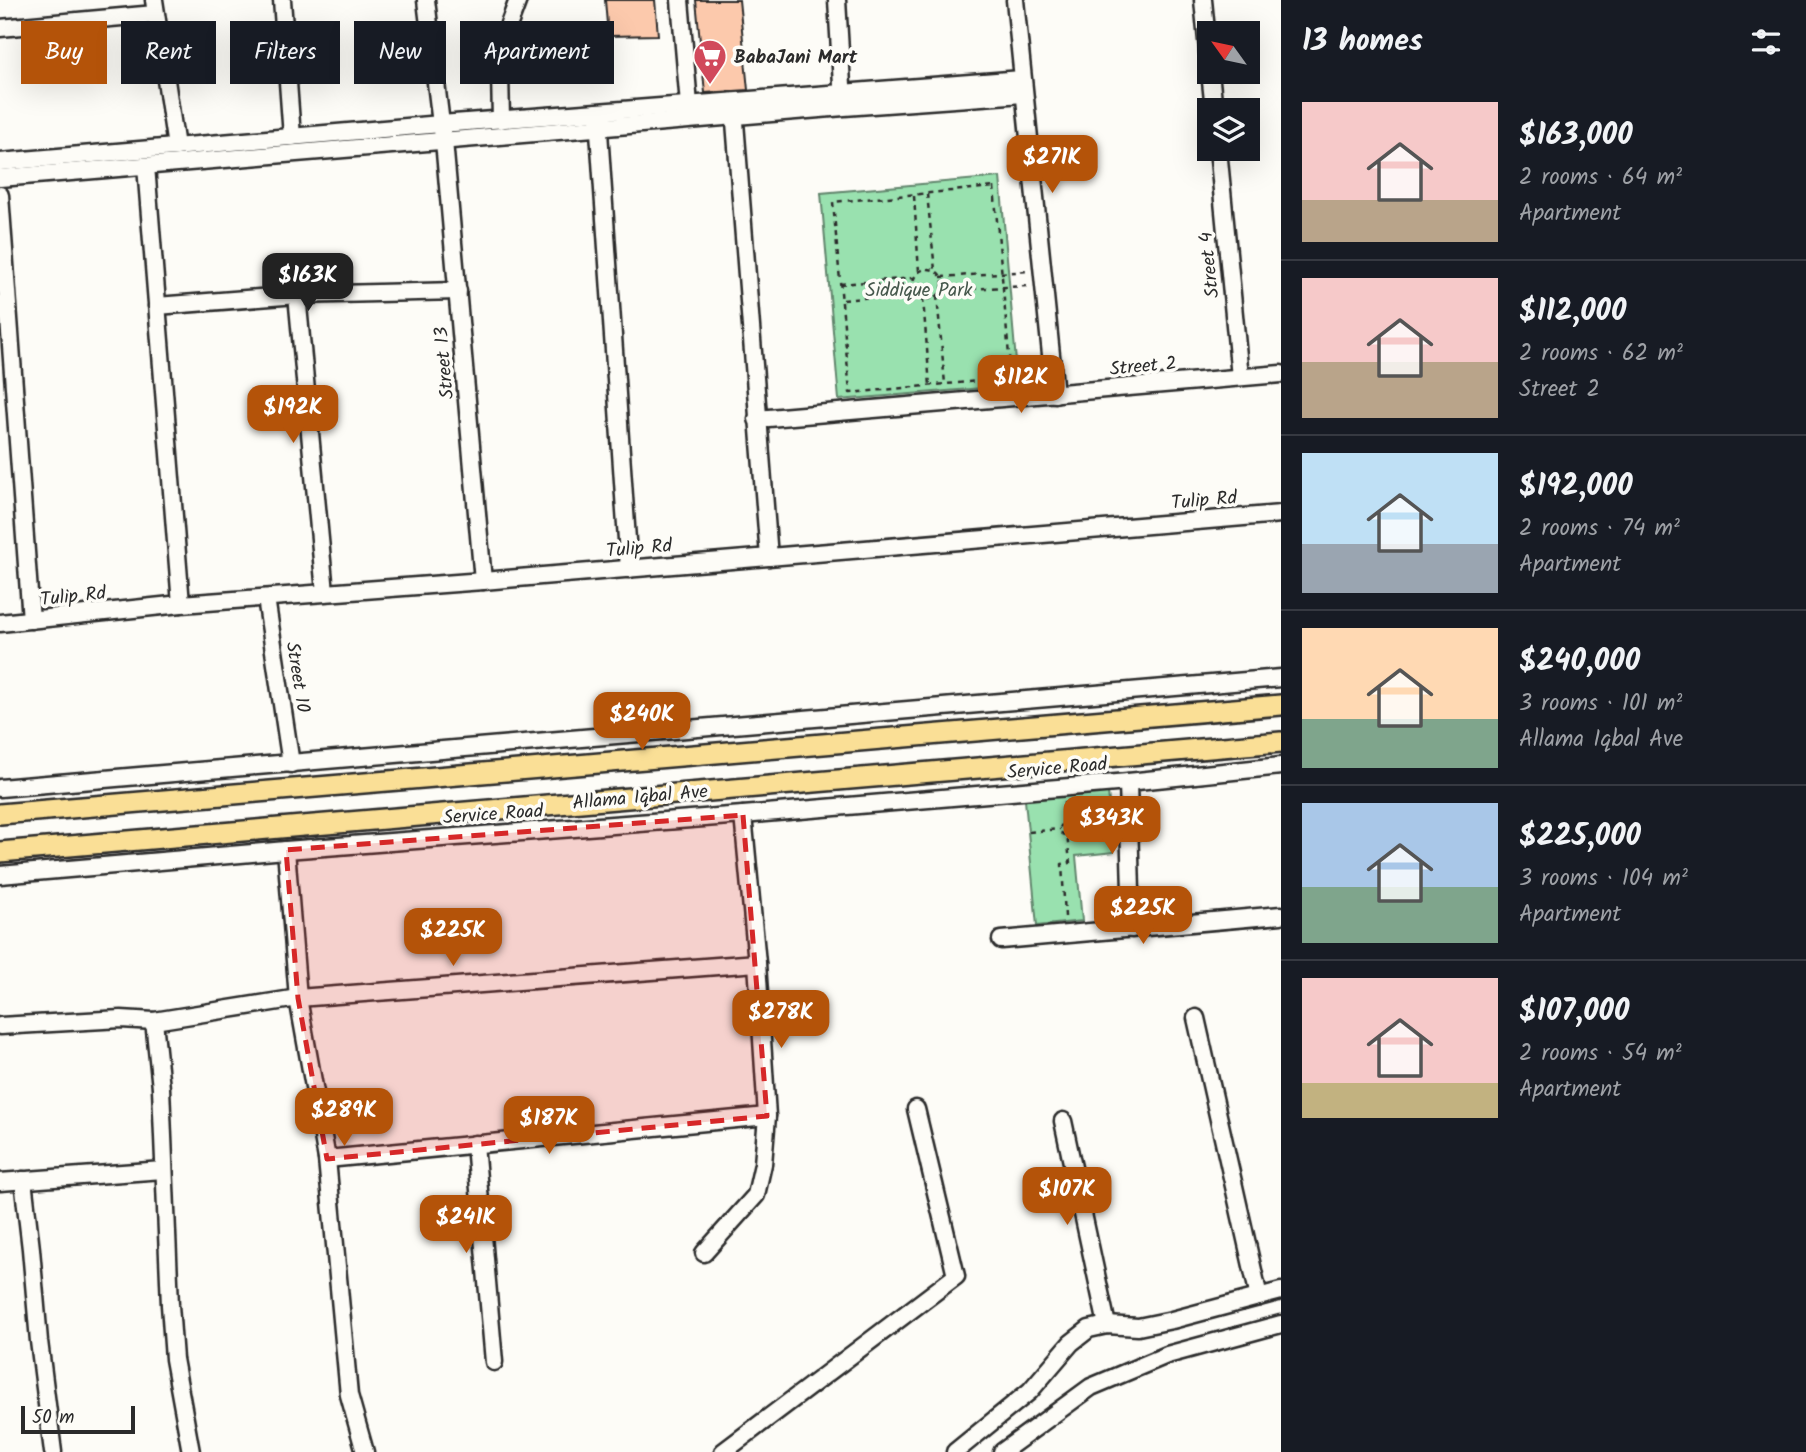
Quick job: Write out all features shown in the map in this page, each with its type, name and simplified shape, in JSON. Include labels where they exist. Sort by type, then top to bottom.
[{"type":"main road","name":"Allama Iqbal Ave","points":[[0,814],[1281,705]]},
{"type":"main road","name":"Allama Iqbal Ave","points":[[0,852],[1281,742]]},
{"type":"street","points":[[282,0],[292,137]]},
{"type":"street","name":"Street 13","points":[[426,0],[444,141],[483,581]]},
{"type":"street","points":[[501,120],[500,72],[509,24],[518,0]]},
{"type":"street","points":[[680,0],[689,105]]},
{"type":"street","points":[[837,0],[843,99]]},
{"type":"street","points":[[1015,0],[1055,394]]},
{"type":"street","points":[[1203,0],[1205,21]]},
{"type":"street","points":[[0,28],[154,7],[176,147]]},
{"type":"street","points":[[0,162],[441,124],[501,120],[598,120],[1022,86]]},
{"type":"street","points":[[0,178],[444,141],[689,105],[734,109]]},
{"type":"street","points":[[734,109],[768,557]]},
{"type":"street","points":[[598,120],[629,569]]},
{"type":"street","name":"Street 4","points":[[1219,161],[1240,377]]},
{"type":"street","points":[[146,166],[181,604]]},
{"type":"street","points":[[0,195],[31,620]]},
{"type":"street","points":[[158,306],[297,295],[458,291]]},
{"type":"street","points":[[297,295],[325,592]]},
{"type":"street","name":"Street 2","points":[[757,419],[1281,374]]},
{"type":"street","name":"Tulip Rd","points":[[0,623],[181,604],[1281,514]]},
{"type":"street","name":"Street 10","points":[[266,597],[290,764]]},
{"type":"street","points":[[0,788],[1281,678]]},
{"type":"street","name":"Service Road","points":[[0,875],[1062,788],[1281,766]]},
{"type":"street","points":[[1128,782],[1132,929]]},
{"type":"street","points":[[704,1253],[756,1195],[763,1164],[767,1116],[757,963],[743,815]]},
{"type":"street","points":[[286,850],[298,998],[327,1159],[349,1395],[365,1452]]},
{"type":"street","points":[[1001,940],[1281,915]]},
{"type":"street","points":[[0,1026],[121,1019],[154,1021],[298,998],[757,963]]},
{"type":"street","points":[[1196,1018],[1259,1297]]},
{"type":"street","points":[[154,1021],[161,1088],[174,1359],[191,1452]]},
{"type":"street","points":[[723,1452],[956,1276],[916,1109]]},
{"type":"street","points":[[327,1159],[767,1116]]},
{"type":"street","points":[[1063,1121],[1107,1325]]},
{"type":"street","points":[[475,1144],[494,1362]]},
{"type":"street","points":[[0,1182],[163,1170]]},
{"type":"street","points":[[23,1180],[53,1452]]},
{"type":"street","points":[[955,1452],[1030,1391],[1071,1343],[1089,1329],[1107,1325],[1138,1327],[1281,1291]]},
{"type":"street","points":[[1010,1449],[1091,1387],[1167,1355],[1281,1324]]},
{"type":"path","points":[[994,187],[1011,378],[850,393],[833,202],[914,195],[994,187]]},
{"type":"path","points":[[927,194],[935,271]]},
{"type":"path","points":[[914,195],[919,272]]},
{"type":"path","points":[[927,269],[935,271],[941,277],[942,290],[933,299],[923,299],[915,293],[914,278],[919,272],[927,269]]},
{"type":"path","points":[[941,277],[1002,272],[1043,278]]},
{"type":"path","points":[[840,284],[914,278]]},
{"type":"path","points":[[942,290],[1003,286],[1043,278]]},
{"type":"path","points":[[843,300],[915,293]]},
{"type":"path","points":[[937,296],[945,384],[939,403]]},
{"type":"path","points":[[923,299],[930,385],[939,403]]},
{"type":"path","points":[[1062,788],[1066,823]]},
{"type":"path","points":[[1066,823],[1072,827],[1129,824]]},
{"type":"path","points":[[1060,829],[1061,825],[1066,823]]},
{"type":"path","points":[[1067,835],[1071,833],[1072,827]]},
{"type":"path","points":[[1029,832],[1060,829]]},
{"type":"path","points":[[1060,829],[1067,835]]},
{"type":"path","points":[[1066,934],[1062,864],[1070,863],[1067,835]]},
{"type":"highlighted area","points":[[743,815],[767,1116],[327,1159],[298,998],[286,850]]},
{"type":"green space","name":"Siddique Park","points":[[1000,177],[1018,385],[839,400],[821,193]]},
{"type":"green space","points":[[1108,792],[1114,852],[1076,856],[1082,921],[1037,926],[1025,800]]},
{"type":"building","points":[[605,0],[655,0],[658,35],[614,36],[614,21],[607,21]]},
{"type":"building","points":[[696,0],[739,0],[748,90],[705,93]]},
{"type":"place","name":"BabaJani Mart","points":[[710,86]]}]
